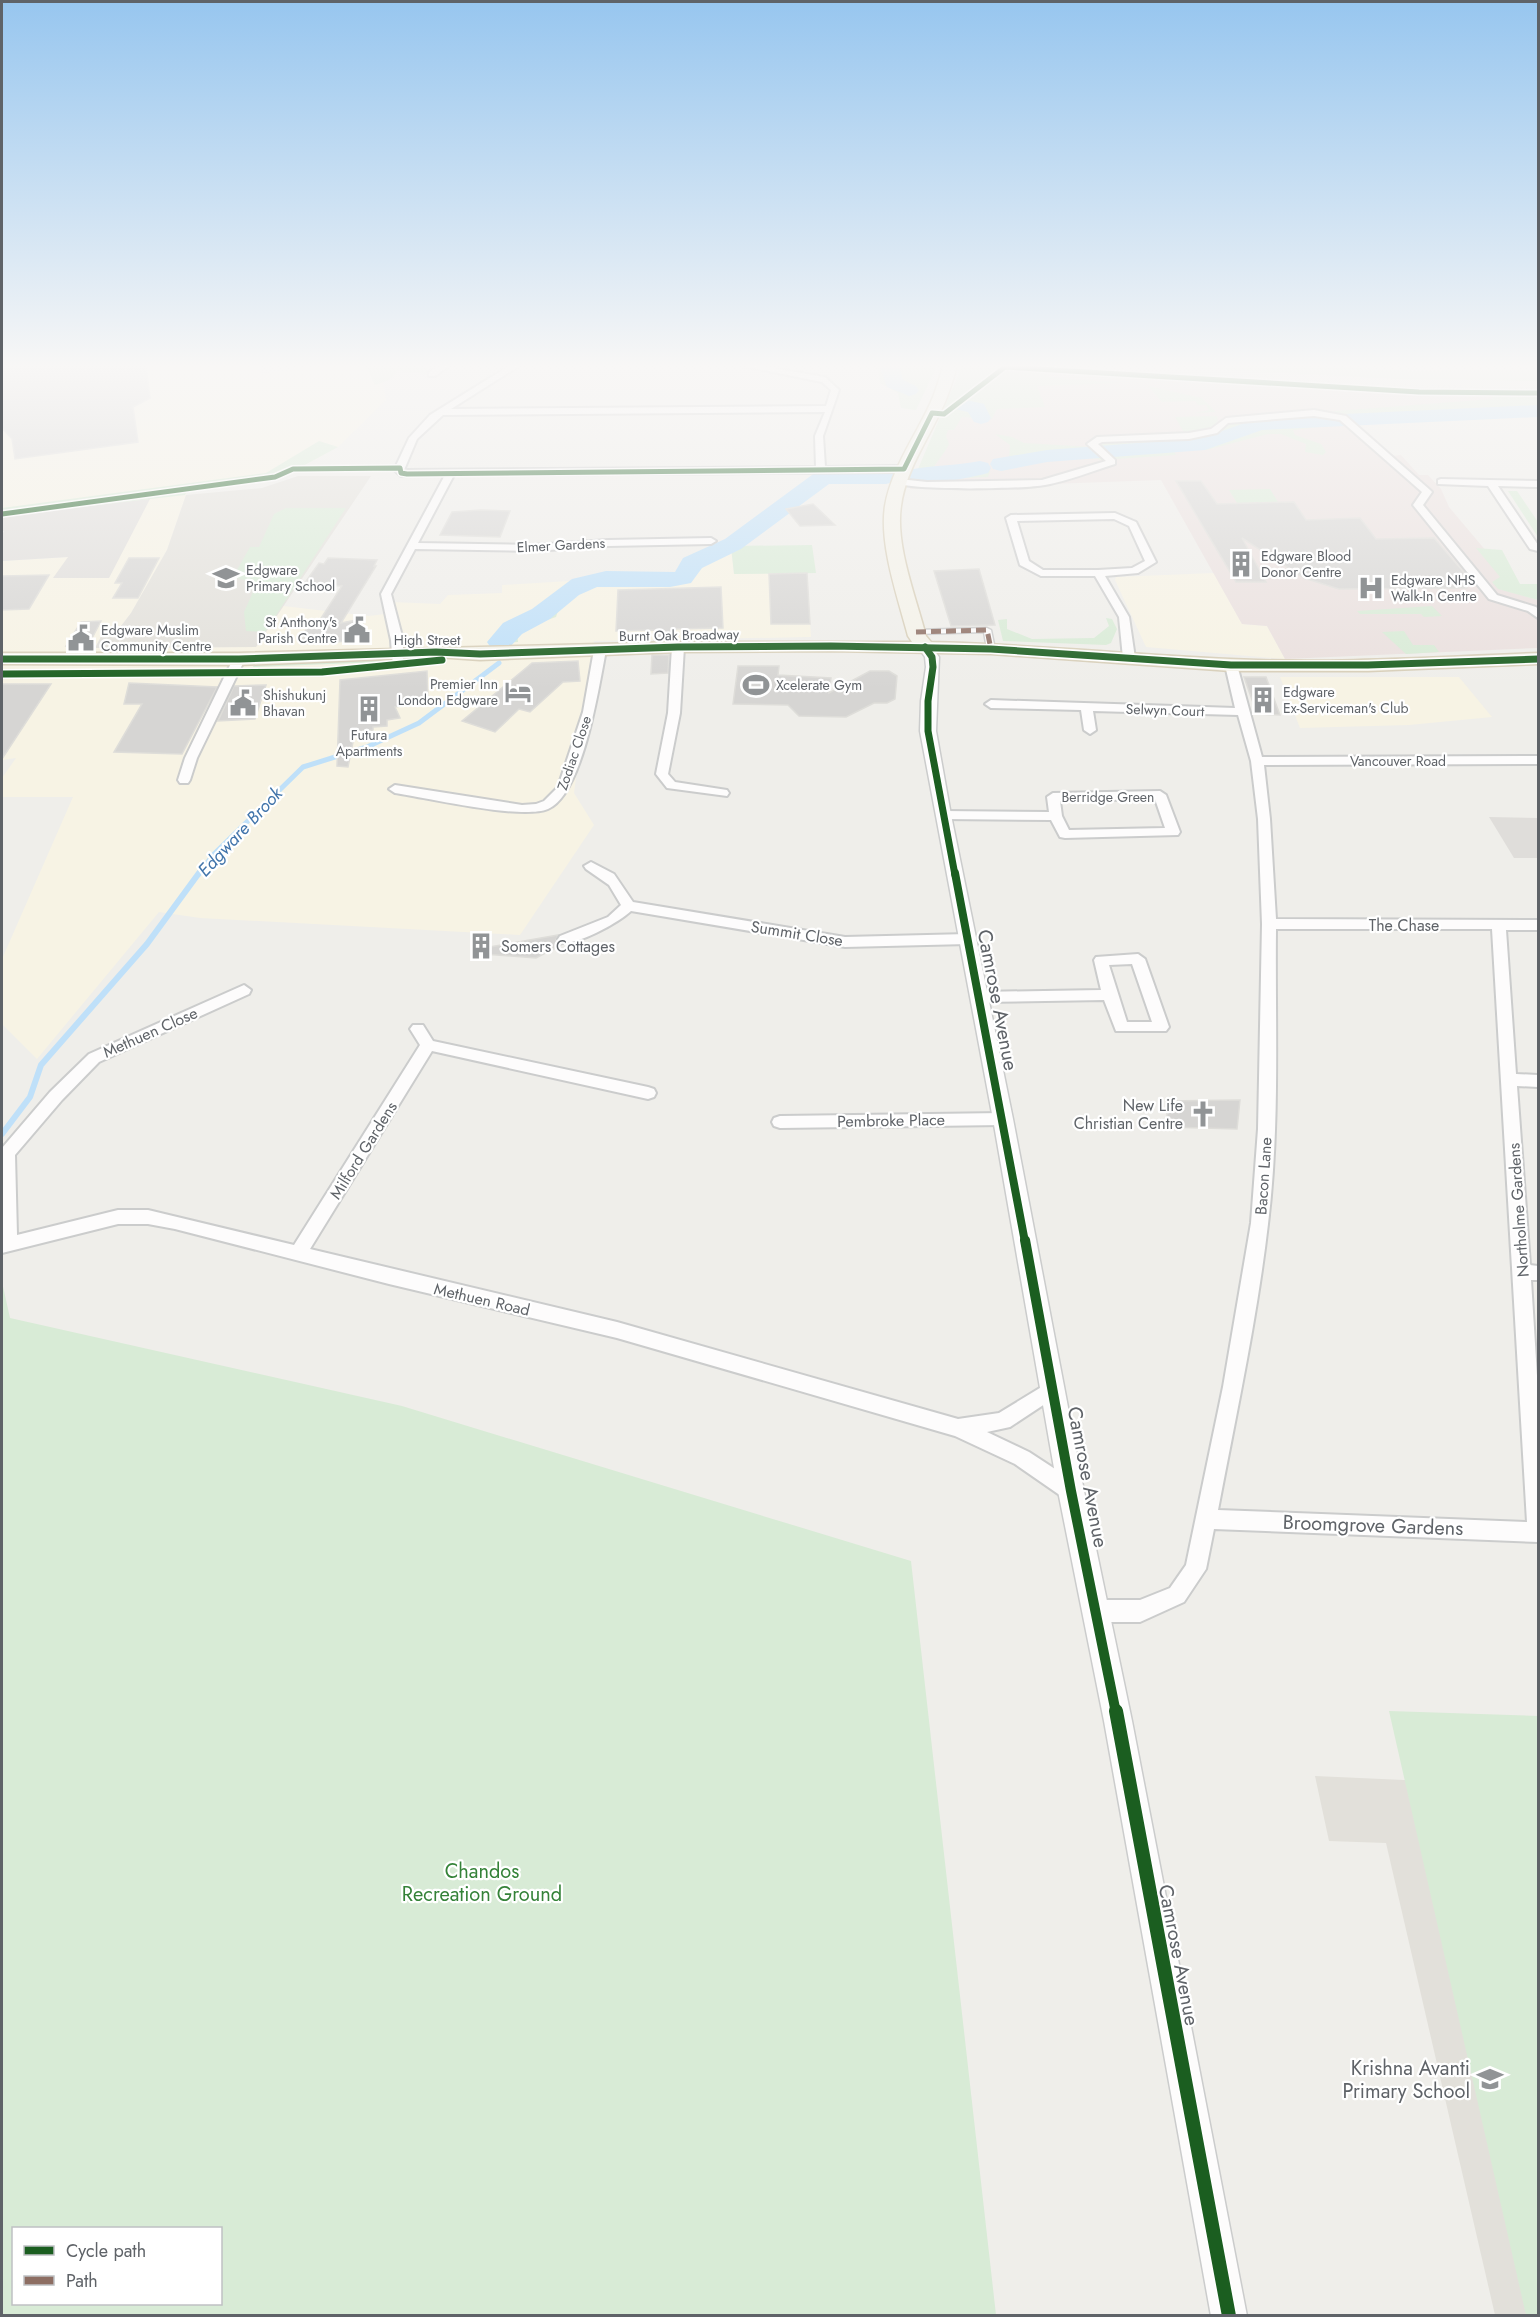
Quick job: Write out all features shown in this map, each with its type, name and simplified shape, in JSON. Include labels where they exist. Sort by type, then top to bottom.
[{"type":"main road","points":[[902,476],[893,505],[894,542],[921,640]]},
{"type":"main road","name":"Burnt Oak Broadway","points":[[480,654],[678,647],[878,647],[921,640],[991,649],[1232,665],[1368,665],[1539,659]]},
{"type":"main road","name":"High Street","points":[[2,659],[236,666],[322,672],[398,659],[480,654]]},
{"type":"main road","name":"High Street","points":[[2,674],[236,666]]},
{"type":"street","points":[[398,659],[386,594],[450,474]]},
{"type":"street","points":[[877,474],[902,476],[927,485],[1043,483],[1072,474]]},
{"type":"street","points":[[1406,474],[1427,492],[1418,505],[1493,597],[1536,611]]},
{"type":"street","points":[[1441,482],[1539,484]]},
{"type":"street","points":[[1491,483],[1534,547],[1539,548]]},
{"type":"street","points":[[1115,516],[1133,524],[1151,562],[1134,571],[1098,573],[1041,573],[1024,563],[1011,518],[1115,516]]},
{"type":"street","name":"Elmer Gardens","points":[[412,546],[534,548],[608,543],[711,541]]},
{"type":"street","points":[[1098,573],[1124,617],[1129,658]]},
{"type":"street","name":"Camrose Avenue","points":[[921,640],[932,657],[928,731],[943,815],[1003,1119],[1071,1491],[1118,1720],[1229,2316]]},
{"type":"street","points":[[678,647],[674,713],[662,774],[671,785],[723,794]]},
{"type":"street","name":"Zodiac Close","points":[[395,789],[532,811],[544,808],[557,798],[564,788],[589,712],[600,650]]},
{"type":"street","name":"Bacon Lane","points":[[1096,1611],[1140,1611],[1177,1595],[1196,1569],[1260,1223],[1266,1129],[1269,924],[1264,819],[1257,761],[1242,712],[1232,665]]},
{"type":"street","points":[[184,780],[191,758],[236,666]]},
{"type":"street","name":"Selwyn Court","points":[[991,704],[1242,712]]},
{"type":"street","points":[[1087,708],[1090,730]]},
{"type":"street","name":"Vancouver Road","points":[[1257,761],[1539,760]]},
{"type":"street","name":"Berridge Green","points":[[1160,795],[1173,832],[1065,834],[1056,816],[1053,796],[1160,795]]},
{"type":"street","name":"Berridge Green","points":[[943,815],[1056,816]]},
{"type":"street","points":[[565,939],[613,920],[628,906],[610,875],[591,866]]},
{"type":"street","name":"Summit Close","points":[[628,906],[845,942],[968,939]]},
{"type":"street","name":"The Chase","points":[[1269,924],[1539,925]]},
{"type":"street","name":"Northolme Gardens","points":[[1499,925],[1508,1080],[1531,1273],[1538,1532]]},
{"type":"street","points":[[1138,959],[1161,1027],[1120,1027],[1110,995],[1101,960],[1138,959]]},
{"type":"street","name":"Methuen Close","points":[[5,1246],[7,1153],[56,1096],[94,1058],[244,990]]},
{"type":"street","points":[[979,997],[1110,995]]},
{"type":"street","points":[[418,1029],[428,1045],[648,1093]]},
{"type":"street","name":"Milford Gardens","points":[[298,1254],[428,1045]]},
{"type":"street","points":[[1508,1080],[1539,1081]]},
{"type":"street","name":"Pembroke Place","points":[[780,1122],[1003,1119]]},
{"type":"street","name":"Methuen Road","points":[[5,1246],[118,1217],[148,1217],[617,1330],[958,1428],[1022,1458],[1071,1491]]},
{"type":"street","name":"Methuen Road","points":[[958,1428],[1003,1421],[1053,1388]]},
{"type":"street","name":"Broomgrove Gardens","points":[[1207,1519],[1538,1532]]},
{"type":"shaded area","points":[[2,474],[288,474],[277,480],[187,492],[167,550],[131,613],[118,630],[104,631],[95,648],[256,647],[283,606],[369,616],[393,613],[391,602],[440,604],[448,595],[502,593],[502,585],[569,581],[679,583],[688,578],[699,564],[731,547],[734,574],[807,573],[811,637],[594,641],[574,793],[594,825],[520,935],[200,918],[159,912],[37,1059],[2,1024],[2,959],[73,797],[2,797],[2,778],[16,758],[2,760],[2,561],[69,557],[54,578],[149,499],[2,516]]},
{"type":"shaded area","points":[[916,474],[1428,475],[1441,489],[1449,507],[1524,596],[1538,600],[1538,648],[1285,659],[1267,626],[1242,624],[1161,480],[910,489]]},
{"type":"shaded area","name":"Edgware Primary School","points":[[298,476],[371,476],[256,647],[95,648],[104,631],[118,630],[131,613],[167,550],[186,495],[262,488]]},
{"type":"shaded area","points":[[150,499],[109,578],[53,578],[68,557],[2,561],[4,531],[2,531],[2,516]]},
{"type":"shaded area","points":[[1214,573],[1242,624],[1267,626],[1285,659],[1146,647],[1115,580],[1116,577]]},
{"type":"shaded area","points":[[1280,677],[1459,677],[1492,717],[1409,725],[1300,728]]},
{"type":"shaded area","points":[[1489,817],[1538,818],[1538,858],[1514,858]]},
{"type":"shaded area","name":"Krishna Avanti Primary School","points":[[1315,1776],[1538,1786],[1538,2315],[1495,2315],[1386,1843],[1329,1841]]},
{"type":"green space","points":[[258,474],[288,474],[277,480],[187,491],[185,495],[2,516],[2,508]]},
{"type":"green space","points":[[916,474],[989,474],[988,477],[938,479],[938,483],[923,481],[915,476]]},
{"type":"green space","points":[[822,475],[827,475],[733,546],[812,545],[816,573],[734,574],[731,547],[699,564],[688,578],[679,583],[597,583],[561,602],[556,617],[531,624],[517,631],[518,642],[491,644],[497,636],[548,604],[561,591],[589,578],[680,577],[684,564],[736,539],[772,508]]},
{"type":"green space","points":[[1270,489],[1278,502],[1237,503],[1229,490]]},
{"type":"green space","points":[[1508,491],[1517,491],[1538,522],[1538,537]]},
{"type":"green space","points":[[286,508],[346,508],[265,632],[246,631],[244,612],[253,592],[248,581],[233,577],[250,547],[259,547],[274,514]]},
{"type":"green space","points":[[1476,548],[1502,550],[1520,584],[1538,584],[1538,600],[1498,589],[1492,582],[1500,577]]},
{"type":"green space","points":[[1432,606],[1442,616],[1360,614],[1357,611]]},
{"type":"green space","points":[[1106,618],[1112,619],[1117,629],[1111,643],[1106,645],[1003,641],[998,620],[1007,619],[1007,629],[1032,639],[1094,638],[1109,626]]},
{"type":"green space","points":[[1404,631],[1413,645],[1434,645],[1439,652],[1406,654],[1382,632]]},
{"type":"green space","points":[[382,658],[381,662],[253,667],[255,663]]},
{"type":"green space","name":"Chandos Recreation Ground","points":[[2,1282],[10,1318],[402,1406],[911,1561],[996,2315],[2,2315]]},
{"type":"green space","name":"Krishna Avanti Primary School","points":[[1389,1711],[1538,1716],[1538,2315],[1526,2315]]},
{"type":"building","points":[[1176,481],[1201,481],[1217,504],[1294,502],[1306,520],[1360,518],[1376,539],[1434,538],[1475,585],[1465,585],[1467,588],[1339,589],[1304,578],[1242,538],[1266,582],[1236,582]]},
{"type":"building","points":[[813,504],[835,525],[800,526],[786,509]]},
{"type":"building","points":[[510,511],[500,537],[440,535],[452,512]]},
{"type":"building","points":[[129,558],[159,558],[138,598],[113,598],[122,583],[115,583]]},
{"type":"building","points":[[328,558],[377,560],[374,566],[376,566],[341,623],[362,619],[366,640],[301,644],[308,623],[318,623],[342,586],[304,584],[319,563],[324,564]]},
{"type":"building","points":[[979,569],[995,625],[951,626],[934,571]]},
{"type":"building","points":[[807,573],[810,624],[771,624],[769,574]]},
{"type":"building","points":[[49,575],[29,609],[2,610],[2,576]]},
{"type":"building","points":[[721,587],[723,628],[672,629],[671,640],[654,640],[655,630],[616,631],[618,590]]},
{"type":"building","name":"Edgware Muslim Community Centre","points":[[101,621],[88,646],[66,646],[81,622]]},
{"type":"building","points":[[652,655],[669,655],[668,673],[651,674]]},
{"type":"building","name":"Premier Inn London Edgware","points":[[578,661],[580,681],[563,682],[530,712],[519,709],[495,732],[462,721],[532,663]]},
{"type":"building","points":[[738,666],[779,666],[778,675],[831,678],[829,693],[870,671],[889,671],[897,676],[895,699],[887,703],[874,703],[846,717],[799,716],[788,705],[733,704]]},
{"type":"building","points":[[427,671],[428,701],[395,707],[400,718],[387,720],[387,726],[355,732],[348,767],[337,766],[340,680]]},
{"type":"building","name":"Edgware Ex-Serviceman's Club","points":[[1244,677],[1266,677],[1280,715],[1257,714]]},
{"type":"building","points":[[129,683],[217,687],[182,754],[114,752],[142,704],[124,704]]},
{"type":"building","points":[[2,684],[51,684],[2,759]]},
{"type":"building","name":"Shishukunj Bhavan","points":[[266,685],[255,719],[218,721],[234,686]]},
{"type":"building","points":[[558,935],[556,940],[563,944],[536,958],[484,954],[484,948]]},
{"type":"building","name":"New Life Christian Centre","points":[[1240,1100],[1237,1129],[1168,1127],[1166,1101]]},
{"type":"waterway","name":"Edgware Brook","points":[[916,475],[932,474]]},
{"type":"waterway","name":"Edgware Brook","points":[[500,642],[513,628],[541,614],[581,584],[606,578],[657,580],[682,578],[692,563],[733,544],[824,477],[886,477]]},
{"type":"waterway","name":"Edgware Brook","points":[[198,875],[213,855],[303,767],[367,747],[419,723],[499,663]]},
{"type":"waterway","name":"Edgware Brook","points":[[2,1134],[30,1097],[41,1065],[147,944],[199,873]]},
{"type":"marked path","points":[[916,632],[987,630],[991,649]]},
{"type":"cycle path","points":[[2,514],[275,477],[281,474]]},
{"type":"cycle path","points":[[2,659],[239,659],[436,652],[480,654],[678,647],[831,646],[991,649],[1231,665],[1368,665],[1538,659]]},
{"type":"cycle path","points":[[925,647],[932,657],[933,667],[928,701],[928,731],[943,815],[1003,1119],[1071,1491],[1118,1721],[1229,2316]]},
{"type":"cycle path","points":[[2,674],[322,672],[442,660]]},
{"type":"place","name":"Edgware Blood Donor Centre","points":[[1241,564]]},
{"type":"place","name":"Edgware Primary School","points":[[226,578]]},
{"type":"place","name":"Edgware NHS Walk-In Centre","points":[[1371,588]]},
{"type":"place","name":"St Anthony's Parish Centre","points":[[357,630]]},
{"type":"place","name":"Edgware Muslim Community Centre","points":[[81,638]]},
{"type":"place","name":"Xcelerate Gym","points":[[756,685]]},
{"type":"place","name":"Premier Inn London Edgware","points":[[518,692]]},
{"type":"place","name":"Edgware Ex-Serviceman's Club","points":[[1263,700]]},
{"type":"place","name":"Shishukunj Bhavan","points":[[243,703]]},
{"type":"place","name":"Futura Apartments","points":[[369,709]]},
{"type":"place","name":"Somers Cottages","points":[[481,946]]},
{"type":"place","name":"New Life Christian Centre","points":[[1203,1114]]},
{"type":"place","name":"Krishna Avanti Primary School","points":[[1490,2079]]}]
